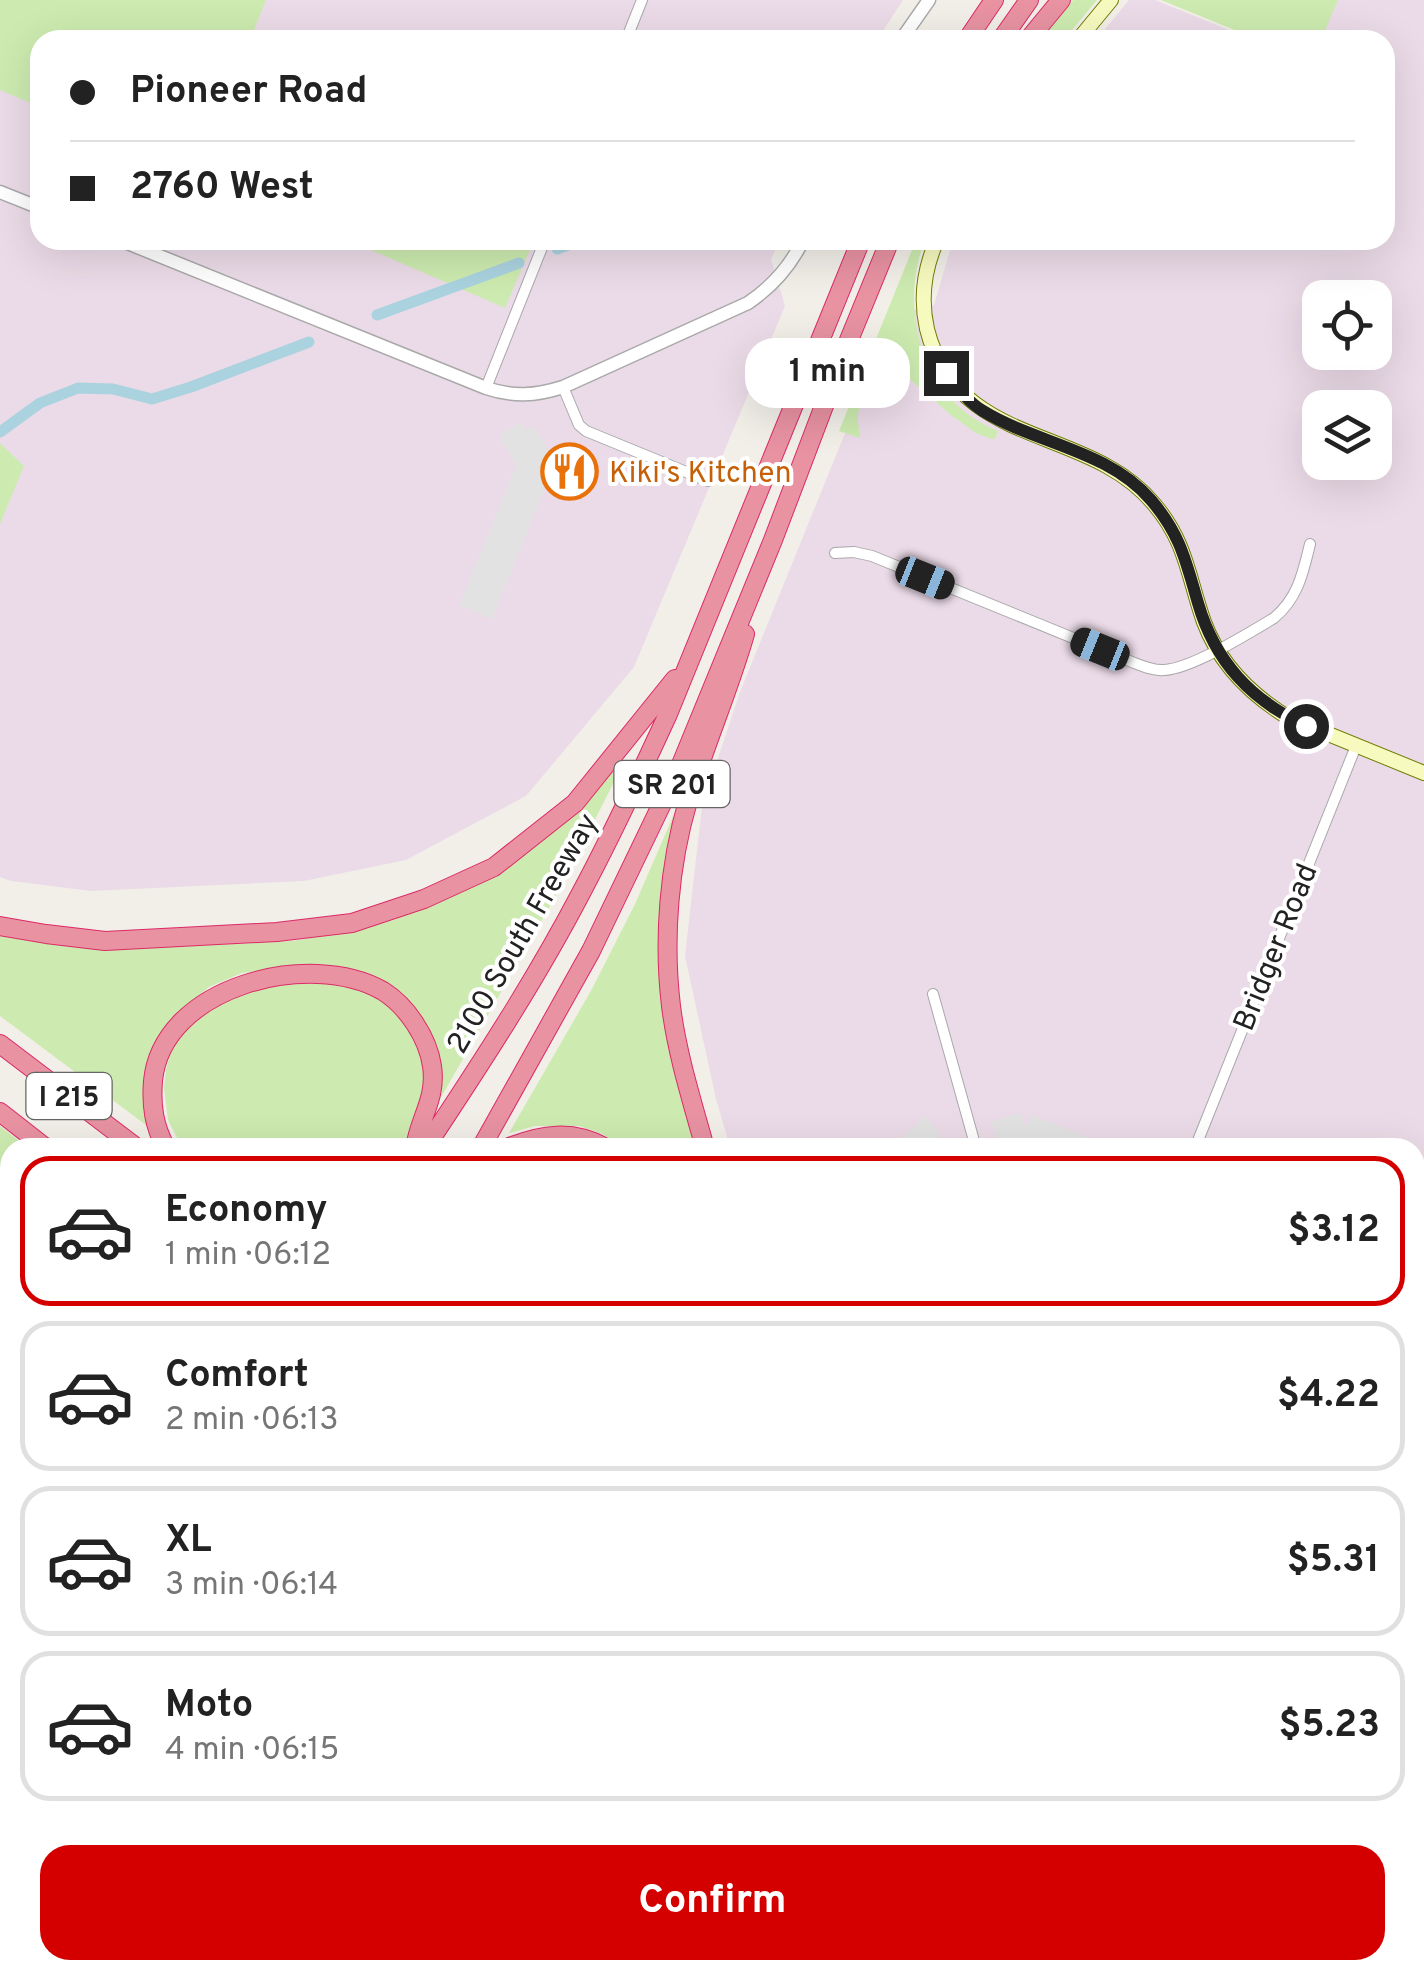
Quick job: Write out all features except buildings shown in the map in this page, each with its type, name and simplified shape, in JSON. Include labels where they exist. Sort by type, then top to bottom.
[{"type":"highway","points":[[971,30],[986,0]]},
{"type":"highway","points":[[973,30],[994,0]]},
{"type":"highway","points":[[1008,30],[1029,0]]},
{"type":"highway","points":[[1036,30],[1060,0]]},
{"type":"highway","name":"2100 South Freeway","points":[[431,1138],[520,1000],[580,896],[647,760],[857,250]]},
{"type":"highway","name":"2100 South Freeway","points":[[487,1138],[582,968],[682,762],[849,340],[890,250]]},
{"type":"highway","points":[[703,1138],[683,1070],[671,1005],[668,938],[672,874],[688,802],[738,658],[773,540]]},
{"type":"highway","points":[[0,926],[105,941],[277,932],[352,922],[424,899],[494,867],[575,803],[690,659]]},
{"type":"highway","points":[[161,1138],[155,1125],[152,1099],[155,1068],[166,1038],[189,1014],[214,996],[246,983],[323,975],[358,981],[384,992],[418,1029],[431,1060],[434,1080],[418,1138]]},
{"type":"highway","name":"I 215","points":[[0,1044],[124,1138]]},
{"type":"highway","name":"I 215","points":[[0,1112],[33,1138]]},
{"type":"highway","points":[[537,1138],[565,1134],[582,1138]]},
{"type":"main road","points":[[1086,30],[1110,0]]},
{"type":"main road","points":[[934,250],[924,278],[923,299],[931,344],[960,392],[1004,422],[1110,467],[1143,492],[1166,519],[1184,552],[1206,626],[1218,649],[1248,689],[1268,706],[1306,726],[1424,773]]},
{"type":"street","points":[[630,30],[642,0]]},
{"type":"street","points":[[908,30],[929,0]]},
{"type":"street","points":[[0,192],[30,204]]},
{"type":"street","points":[[145,250],[486,388],[520,396],[562,387],[748,303],[783,274],[797,250]]},
{"type":"street","points":[[486,388],[541,250]]},
{"type":"street","points":[[562,387],[579,425],[586,431],[708,481]]},
{"type":"street","points":[[835,554],[854,552],[872,556],[1132,662],[1166,670],[1218,649],[1282,611],[1299,586],[1310,544]]},
{"type":"street","name":"Bridger Road","points":[[1199,1138],[1356,746]]},
{"type":"street","points":[[933,994],[973,1138]]},
{"type":"shaded area","points":[[0,0],[903,0],[884,30],[30,30],[30,250],[775,250],[771,259],[785,306],[634,667],[526,796],[406,860],[304,881],[91,891],[0,877]]},
{"type":"shaded area","points":[[1129,0],[1155,0],[1229,30],[1104,30]]},
{"type":"shaded area","points":[[1337,0],[1424,0],[1424,1138],[727,1138],[685,956],[702,806],[740,692],[843,438],[899,313],[934,305],[950,250],[1395,250],[1395,30],[1324,30]]},
{"type":"shaded area","points":[[521,422],[526,430],[534,426],[555,463],[492,619],[459,605],[516,465],[499,435]]},
{"type":"shaded area","points":[[1020,1113],[1025,1125],[1032,1115],[1090,1138],[996,1138],[991,1122]]},
{"type":"shaded area","points":[[925,1116],[940,1138],[901,1138]]},
{"type":"green space","points":[[0,0],[266,0],[254,30],[30,30],[30,103],[0,90]]},
{"type":"green space","points":[[1073,0],[1097,0],[1072,30],[1049,30]]},
{"type":"green space","points":[[1161,0],[1338,0],[1325,30],[1234,30]]},
{"type":"green space","points":[[371,250],[530,250],[505,308]]},
{"type":"green space","points":[[912,250],[922,250],[914,296],[923,351],[951,398],[972,417],[998,431],[995,439],[976,433],[894,370],[879,376],[865,395],[858,415],[860,438],[839,431]]},
{"type":"green space","points":[[0,443],[24,466],[0,524]]},
{"type":"green space","points":[[612,772],[616,778],[562,885],[439,1101],[440,1074],[402,1000],[294,968],[242,973],[209,987],[182,1010],[172,1023],[150,1128],[0,1016],[0,936],[55,945],[120,949],[292,941],[393,920],[484,879],[576,810]]},
{"type":"green space","points":[[684,791],[665,937],[703,1138],[609,1138],[579,1126],[535,1126],[509,1133],[592,989],[635,904]]},
{"type":"green space","points":[[297,980],[345,985],[380,999],[404,1022],[424,1065],[424,1089],[408,1138],[177,1138],[168,1120],[166,1069],[182,1030],[211,1000]]},
{"type":"green space","points":[[0,1126],[15,1138],[0,1138]]},
{"type":"waterway","points":[[377,315],[519,263]]},
{"type":"waterway","points":[[0,432],[40,403],[78,388],[113,389],[152,399],[309,342]]},
{"type":"place","name":"Kiki's Kitchen","points":[[570,472]]},
{"type":"route","points":[[946,373],[980,409],[1110,467],[1132,481],[1177,536],[1206,626],[1227,664],[1268,706],[1306,726]]}]
